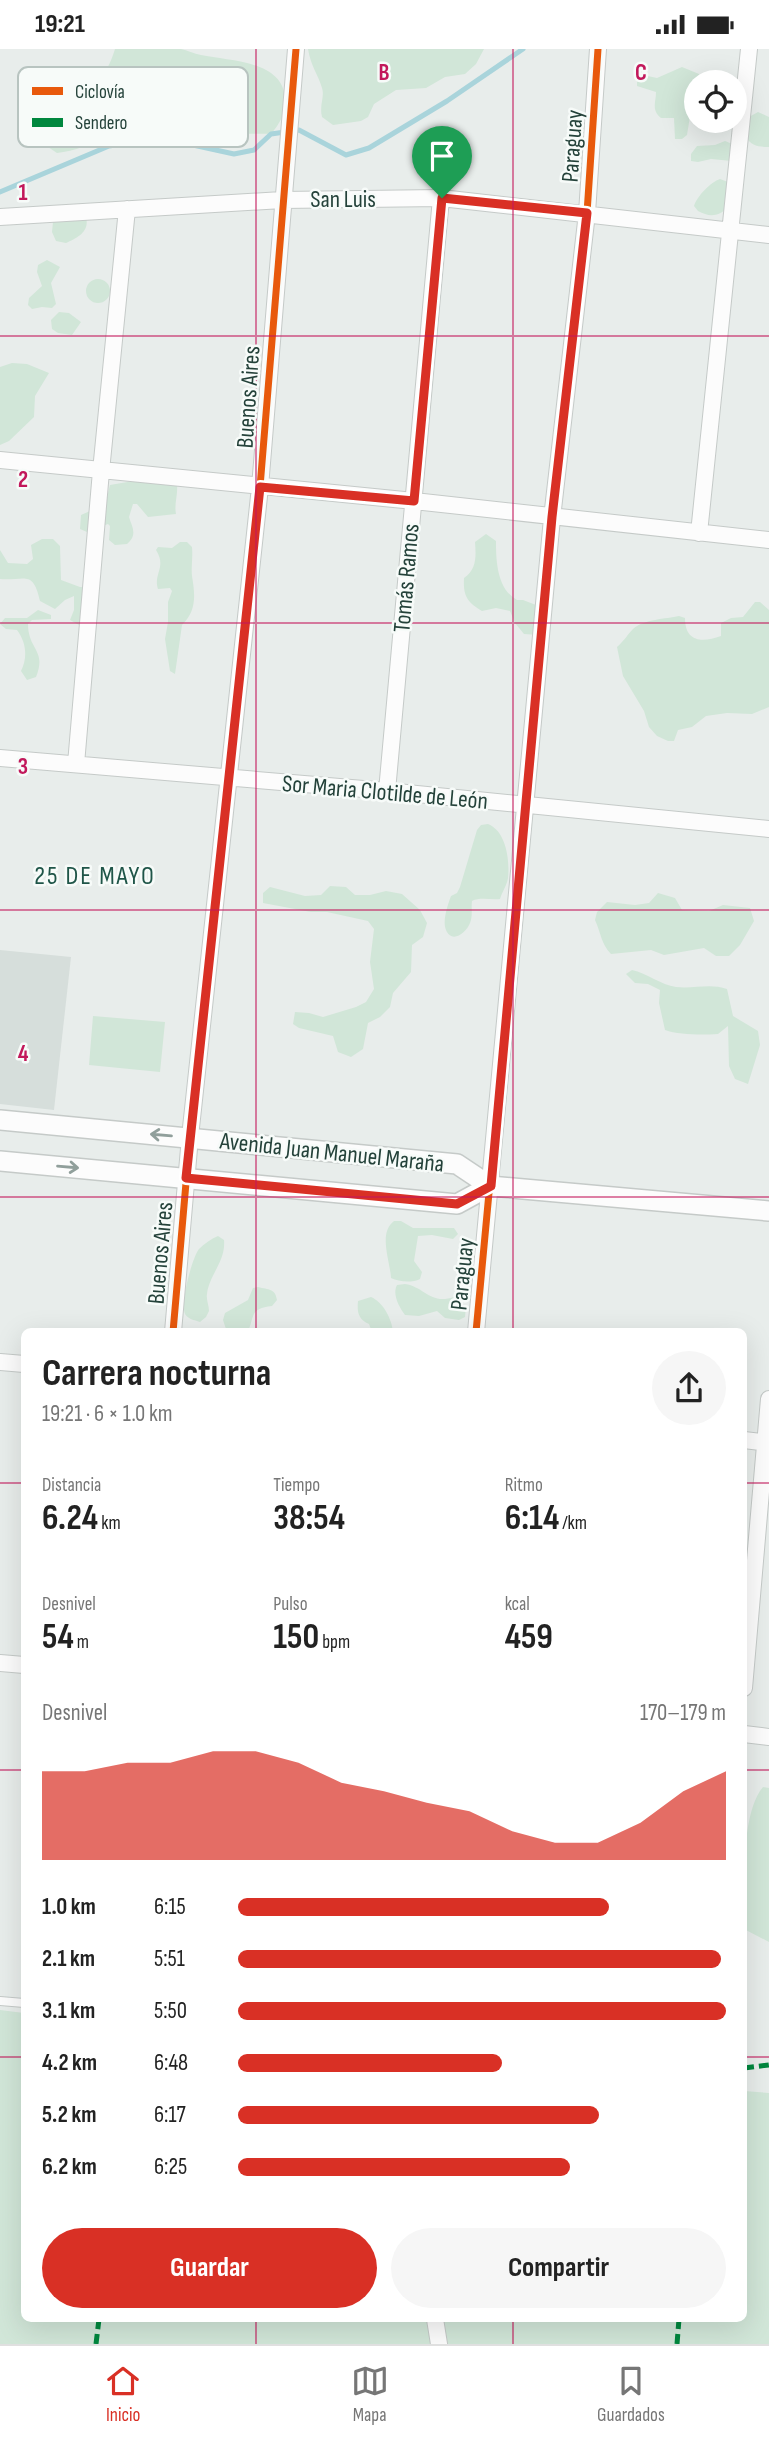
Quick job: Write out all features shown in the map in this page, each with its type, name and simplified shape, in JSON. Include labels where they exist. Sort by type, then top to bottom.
[{"type":"street","name":"Buenos Aires","points":[[173,1328],[190,1137],[260,487],[296,49]]},
{"type":"street","name":"Paraguay","points":[[476,1328],[552,517],[587,213],[598,49]]},
{"type":"street","points":[[699,533],[749,49]]},
{"type":"street","name":"San Luis","points":[[0,217],[282,199],[442,198],[769,235]]},
{"type":"street","name":"Tomás Ramos","points":[[387,791],[442,198]]},
{"type":"street","points":[[76,764],[127,209]]},
{"type":"street","points":[[0,460],[769,540]]},
{"type":"street","name":"Sor Maria Clotilde de León","points":[[0,758],[387,791],[769,828]]},
{"type":"street","name":"Avenida Juan Manuel Maraña","points":[[0,1120],[457,1164],[491,1186],[769,1211]]},
{"type":"street","name":"Avenida Juan Manuel Maraña","points":[[0,1161],[457,1204],[491,1186]]},
{"type":"street","points":[[0,1362],[21,1364]]},
{"type":"street","points":[[747,1656],[769,1399]]},
{"type":"street","points":[[747,1440],[767,1443]]},
{"type":"street","points":[[0,1663],[21,1665]]},
{"type":"street","points":[[747,1734],[769,1737]]},
{"type":"street","points":[[435,2322],[439,2344]]},
{"type":"lane","points":[[0,2001],[21,2003]]},
{"type":"shaded area","points":[[0,950],[71,957],[54,1110],[0,1104]]},
{"type":"green space","points":[[115,49],[181,49],[239,61],[266,70],[276,77],[282,87],[284,110],[271,134],[248,133],[248,67],[108,67]]},
{"type":"green space","points":[[308,49],[484,49],[476,64],[465,74],[445,77],[426,88],[396,90],[374,104],[368,117],[361,121],[333,125],[322,117],[323,91]]},
{"type":"green space","points":[[682,67],[689,70],[684,70],[684,133],[687,133],[682,139],[675,139],[674,118],[661,118],[658,115],[655,109],[656,92],[637,86],[643,75],[657,78]]},
{"type":"green space","points":[[758,112],[769,117],[769,147],[756,145],[746,137],[749,117]]},
{"type":"green space","points":[[725,141],[735,145],[732,161],[691,161],[691,154],[697,146],[715,145]]},
{"type":"green space","points":[[48,147],[82,147],[77,149],[57,153]]},
{"type":"green space","points":[[720,179],[728,182],[727,208],[713,215],[698,211],[694,206],[698,198]]},
{"type":"green space","points":[[86,217],[86,227],[78,237],[66,243],[56,241],[52,232],[53,222]]},
{"type":"green space","points":[[47,260],[60,267],[51,283],[56,304],[52,308],[32,309],[28,305],[29,298],[42,286],[37,272],[38,265]]},
{"type":"green space","points":[[98,279],[106,283],[110,291],[106,299],[98,303],[90,299],[86,291],[90,283]]},
{"type":"green space","points":[[59,312],[69,313],[81,322],[72,335],[58,333],[52,329],[51,320]]},
{"type":"green space","points":[[12,363],[27,364],[49,373],[35,396],[34,417],[9,441],[0,445],[0,367]]},
{"type":"green space","points":[[139,480],[177,485],[176,514],[148,517],[137,504],[133,504],[129,517],[133,534],[127,544],[115,545],[109,540],[108,524],[87,532],[80,529],[81,515],[100,510],[105,505],[110,485]]},
{"type":"green space","points":[[486,534],[496,541],[497,566],[505,589],[517,600],[536,605],[539,635],[524,634],[510,611],[496,608],[482,611],[467,598],[464,578],[473,566],[475,542]]},
{"type":"green space","points":[[42,539],[53,539],[60,546],[61,580],[87,587],[83,631],[70,620],[74,610],[74,596],[55,609],[40,601],[31,581],[22,578],[0,579],[0,550],[8,563],[27,564],[33,559],[31,545]]},
{"type":"green space","points":[[180,542],[187,542],[192,547],[194,596],[193,608],[182,625],[175,674],[170,671],[165,639],[168,602],[172,591],[170,588],[158,589],[160,561],[156,550],[158,547],[172,548]]},
{"type":"green space","points":[[755,602],[760,602],[769,610],[769,707],[752,714],[706,716],[692,727],[678,730],[674,741],[657,736],[649,727],[644,711],[623,676],[617,647],[638,626],[649,621],[679,616],[685,618],[688,632],[696,639],[707,640],[721,636],[721,623],[731,618],[743,617]]},
{"type":"green space","points":[[38,610],[51,615],[51,619],[32,620],[28,624],[38,655],[39,668],[36,677],[27,680],[21,671],[25,655],[22,639],[17,630],[6,629],[0,624],[5,618],[27,618]]},
{"type":"green space","points":[[488,824],[499,833],[506,847],[507,883],[500,899],[472,901],[468,927],[455,937],[449,934],[445,926],[448,903],[460,887],[477,830],[481,825]]},
{"type":"green space","points":[[330,886],[346,887],[355,895],[386,891],[402,894],[420,910],[427,923],[423,937],[412,945],[411,972],[393,993],[390,1007],[380,1017],[368,1023],[363,1049],[351,1057],[338,1052],[333,1036],[299,1028],[293,1024],[295,1012],[323,1017],[366,1002],[374,989],[370,962],[374,929],[368,921],[263,903],[263,893],[270,887],[305,896],[321,895]]},
{"type":"green space","points":[[658,893],[675,898],[682,910],[709,911],[723,905],[750,908],[754,921],[740,945],[729,956],[716,956],[704,948],[664,955],[651,950],[611,954],[603,942],[595,920],[597,912],[607,902],[635,905],[649,903]]},
{"type":"green space","points":[[632,970],[676,987],[714,986],[727,989],[733,1016],[758,1031],[760,1045],[748,1084],[735,1079],[729,1066],[728,1026],[718,1034],[684,1034],[665,1030],[659,1003],[660,990],[648,984],[635,983],[626,974]]},
{"type":"green space","points":[[93,1016],[165,1022],[160,1072],[89,1065]]},
{"type":"green space","points":[[394,1221],[401,1221],[413,1228],[454,1228],[458,1234],[453,1239],[432,1235],[418,1236],[414,1261],[422,1272],[420,1279],[398,1280],[391,1278],[386,1247],[387,1232]]},
{"type":"green space","points":[[218,1236],[224,1240],[224,1248],[208,1287],[209,1311],[200,1322],[185,1314],[187,1281],[199,1249]]},
{"type":"green space","points":[[405,1284],[439,1299],[454,1297],[466,1307],[465,1317],[459,1320],[445,1318],[437,1311],[419,1316],[405,1315],[395,1292],[397,1285]]},
{"type":"green space","points":[[253,1288],[273,1291],[277,1300],[272,1306],[257,1311],[249,1328],[226,1328],[223,1320],[225,1313],[248,1300]]},
{"type":"green space","points":[[371,1297],[379,1303],[386,1311],[392,1328],[370,1328],[360,1317],[358,1301]]},
{"type":"green space","points":[[763,1787],[769,1788],[769,1942],[747,1931],[747,1834],[756,1799]]},
{"type":"green space","points":[[0,2010],[21,2013],[21,2322],[747,2322],[747,2091],[769,2093],[769,2344],[0,2344]]},
{"type":"waterway","points":[[202,147],[234,154],[254,150],[271,134],[299,130],[346,155],[369,148],[447,101],[523,49]]},
{"type":"waterway","points":[[0,192],[107,147]]},
{"type":"marked path","points":[[747,2068],[769,2065]]},
{"type":"marked path","points":[[96,2344],[99,2322]]},
{"type":"marked path","points":[[677,2344],[679,2322]]},
{"type":"cycle path","points":[[173,1328],[190,1137],[260,487],[296,49]]},
{"type":"cycle path","points":[[476,1328],[552,518],[587,213],[598,49]]},
{"type":"district","name":"25 DE MAYO","points":[[95,875]]},
{"type":"route","points":[[442,198],[587,213],[552,517],[491,1186],[457,1204],[186,1178],[260,487],[414,501],[442,198]]}]
